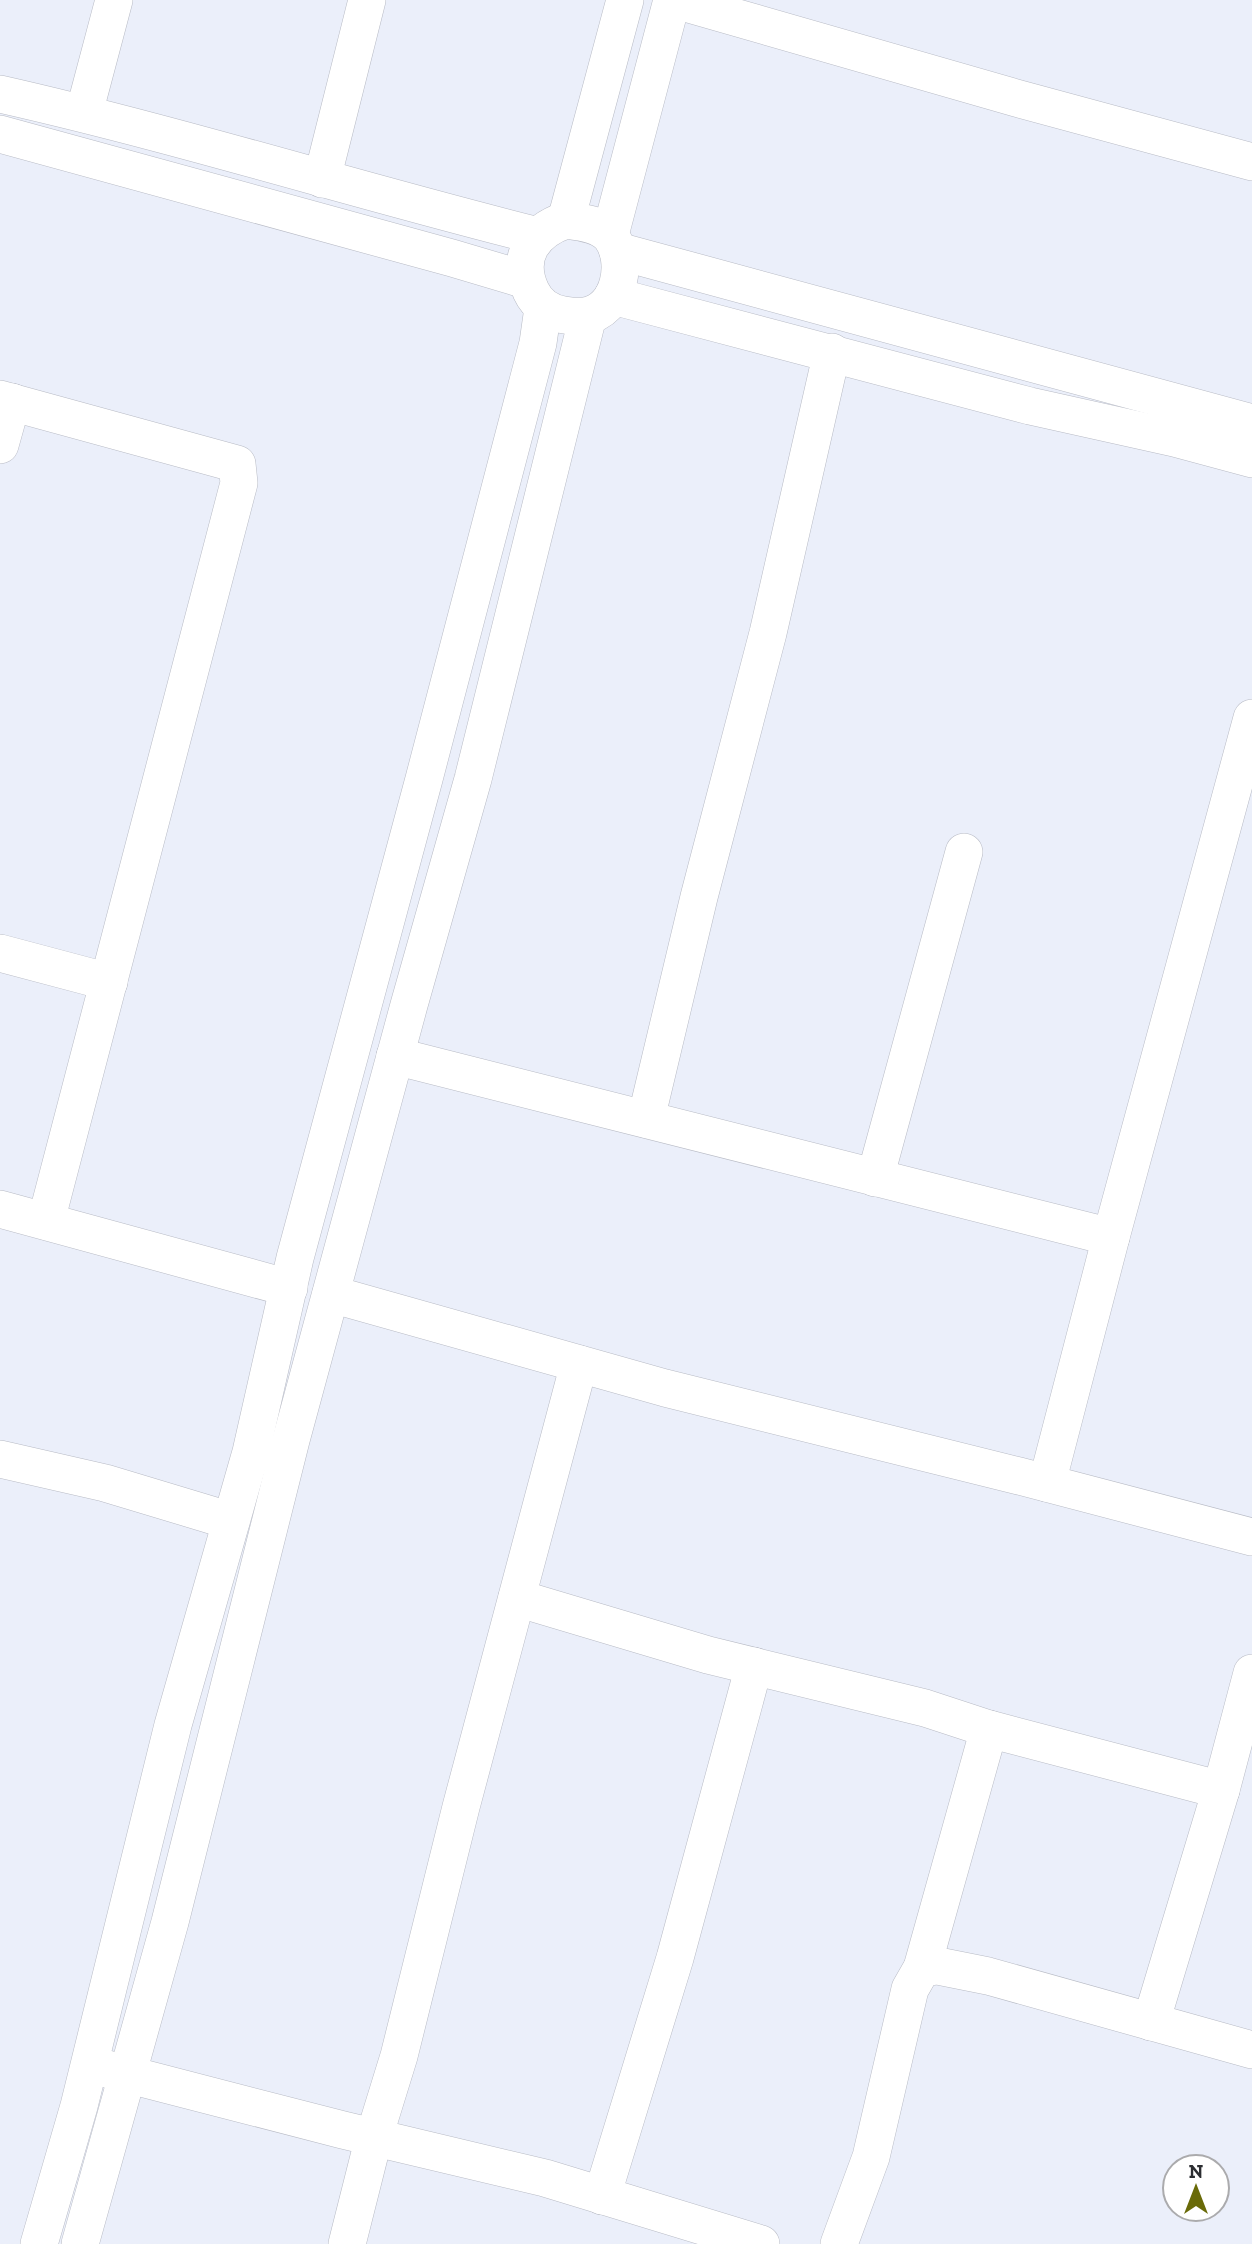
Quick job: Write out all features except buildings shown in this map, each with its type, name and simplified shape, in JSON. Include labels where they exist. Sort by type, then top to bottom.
[{"type":"street","points":[[84,113],[114,0]]},
{"type":"street","points":[[322,179],[367,0]]},
{"type":"street","points":[[39,2244],[89,2064],[173,1725],[251,1452],[289,1288],[538,343],[535,294],[525,264],[529,249],[552,228],[625,0]]},
{"type":"street","points":[[80,2244],[170,1922],[291,1440],[600,306],[620,281],[621,266],[614,243],[673,0],[1252,162]]},
{"type":"street","points":[[0,94],[84,113],[322,179],[552,228],[583,222],[597,227],[614,243],[1252,423]]},
{"type":"street","points":[[0,134],[452,258],[535,294],[557,314],[600,306],[832,352],[1030,406],[1174,438],[1252,459]]},
{"type":"street","points":[[646,1119],[699,897],[768,633],[832,352]]},
{"type":"street","points":[[0,445],[6,401],[237,464],[239,483],[46,1221]]},
{"type":"street","points":[[1047,1483],[1252,719]]},
{"type":"street","points":[[875,1178],[964,852]]},
{"type":"street","points":[[0,953],[109,982]]},
{"type":"street","points":[[395,1056],[1111,1237]]},
{"type":"street","points":[[0,1209],[289,1288]]},
{"type":"street","points":[[331,1294],[665,1388],[1252,1537]]},
{"type":"street","points":[[346,2244],[399,2056],[461,1807],[579,1364]]},
{"type":"street","points":[[0,1459],[105,1483],[231,1521]]},
{"type":"street","points":[[517,1598],[754,1666],[925,1708],[989,1729],[1221,1790]]},
{"type":"street","points":[[602,2196],[675,1958],[754,1666]]},
{"type":"street","points":[[1151,2022],[1221,1790],[1252,1673]]},
{"type":"street","points":[[839,2244],[872,2157],[910,1989],[922,1968],[989,1729]]},
{"type":"street","points":[[922,1968],[938,1966],[988,1976],[1252,2050]]},
{"type":"street","points":[[89,2064],[127,2076],[545,2178],[761,2244]]}]
